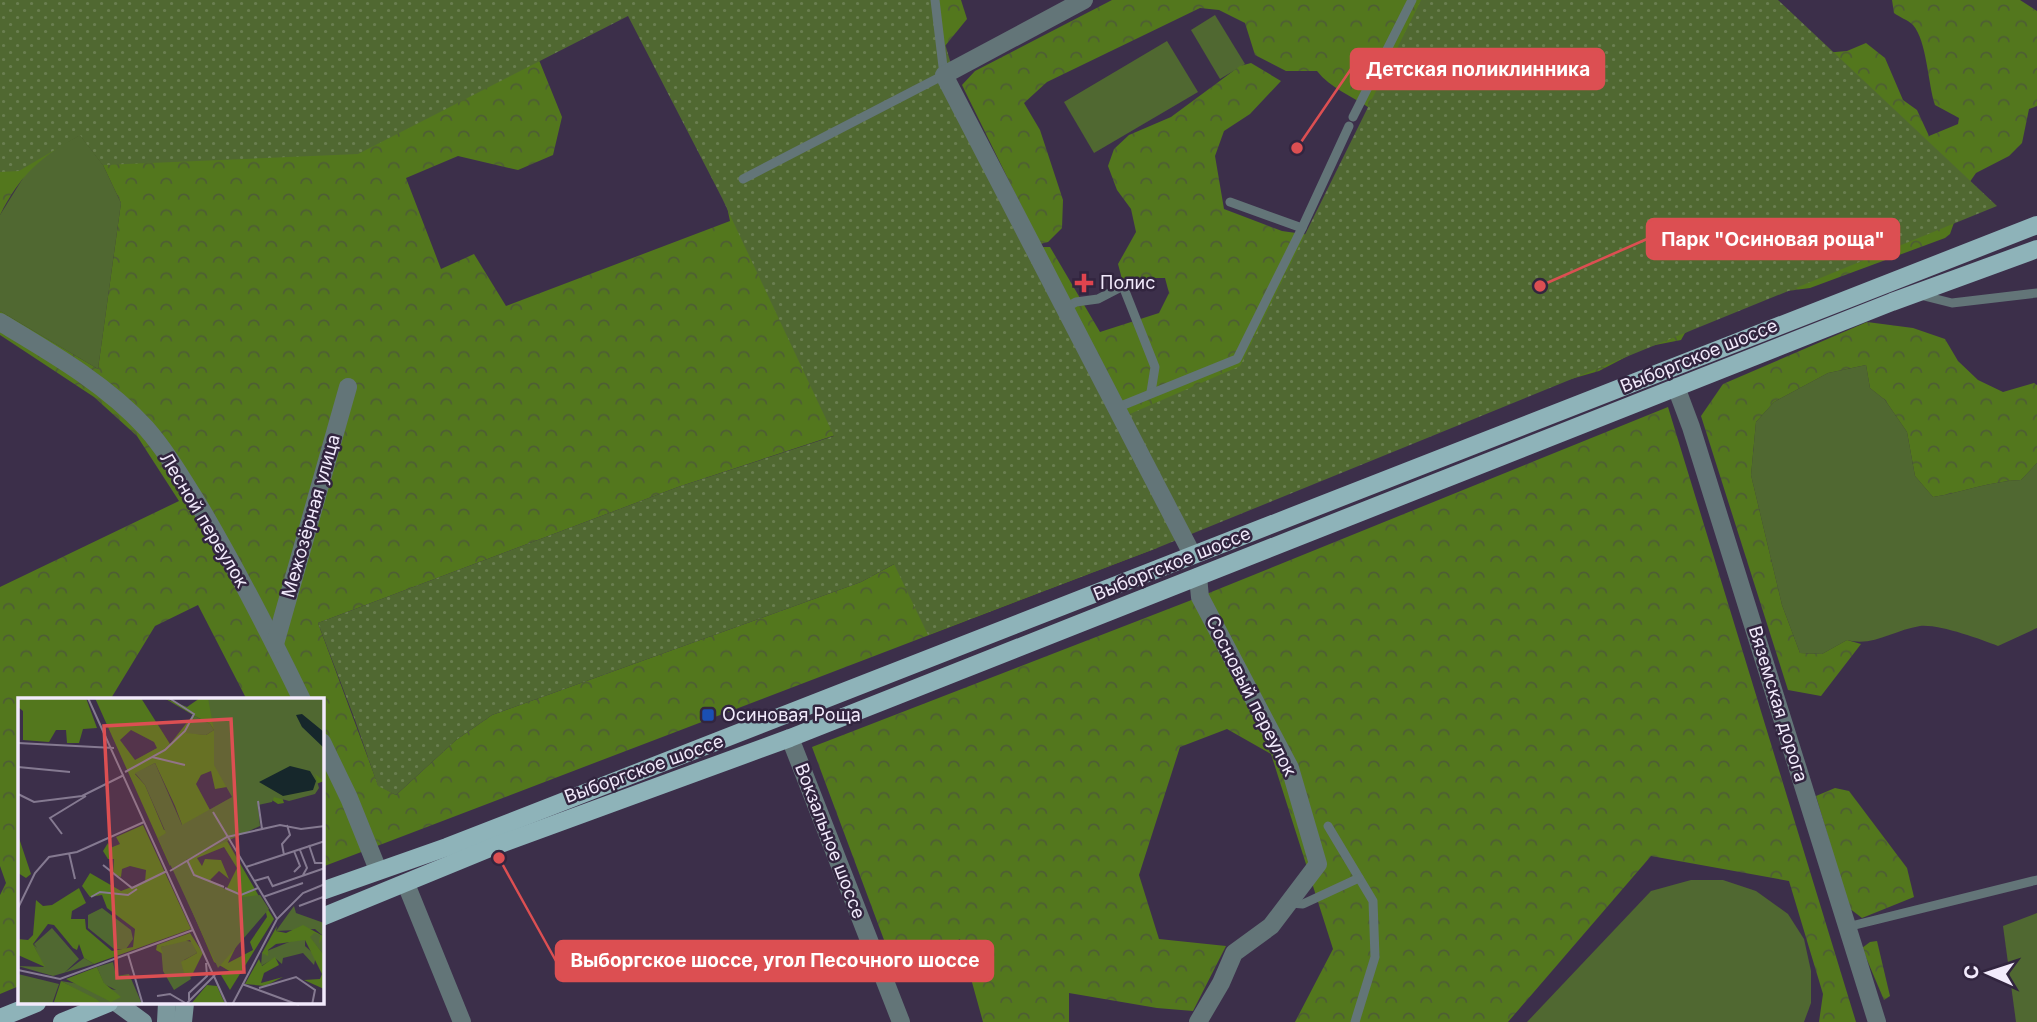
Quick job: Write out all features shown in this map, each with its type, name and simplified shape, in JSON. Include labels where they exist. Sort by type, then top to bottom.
[{"type":"main road","name":"Выборгское шоссе","points":[[324,890],[447,847],[1192,554],[2036,228]]},
{"type":"main road","name":"Выборгское шоссе","points":[[324,916],[495,846],[790,738],[1676,387],[2037,249]]},
{"type":"main road","points":[[0,1018],[35,1004]]},
{"type":"main road","points":[[62,1022],[107,1004]]},
{"type":"main road","points":[[118,1004],[143,1022]]},
{"type":"main road","points":[[166,1022],[167,1004]]},
{"type":"main road","points":[[183,1022],[185,1004]]},
{"type":"street","points":[[1084,0],[944,75],[1192,554]]},
{"type":"street","name":"Лесной переулок","points":[[0,322],[78,372],[146,428],[177,470],[221,543],[301,698]]},
{"type":"street","name":"Межозёрная улица","points":[[275,644],[348,387]]},
{"type":"street","name":"Вяземская дорога","points":[[1676,387],[1877,1022]]},
{"type":"street","name":"Сосновый переулок","points":[[1198,577],[1200,597],[1290,768],[1318,864],[1271,926],[1234,953],[1222,983],[1198,1022]]},
{"type":"street","name":"Вокзальное шоссе","points":[[790,738],[901,1022]]},
{"type":"street","points":[[324,746],[378,870]]},
{"type":"street","points":[[406,884],[462,1022]]},
{"type":"lane","points":[[743,179],[944,75],[935,0]]},
{"type":"lane","points":[[1116,408],[1237,359],[1412,0]]},
{"type":"lane","points":[[1230,202],[1302,228]]},
{"type":"lane","points":[[1065,308],[1076,302],[1098,299],[1123,286],[1155,368],[1151,392]]},
{"type":"lane","points":[[1915,294],[1952,303],[2037,293]]},
{"type":"lane","points":[[1328,826],[1373,901],[1375,957],[1355,1022]]},
{"type":"lane","points":[[1289,902],[1303,904],[1359,878]]},
{"type":"lane","points":[[1847,927],[2037,880]]},
{"type":"green space","points":[[0,0],[627,12],[539,60],[562,117],[553,155],[518,170],[458,156],[406,178],[441,269],[474,254],[506,306],[730,221],[726,202],[954,103],[1167,521],[1157,548],[324,866],[324,698],[246,698],[198,605],[155,626],[111,698],[18,698],[18,986],[0,994],[0,895],[6,883],[0,866],[0,587],[179,501],[137,436],[94,397],[0,335],[0,311],[98,369],[121,203],[103,165],[80,135],[43,159],[16,188],[0,215]],"holes":[[[869,424],[922,549],[861,582],[492,715],[456,740],[396,795],[378,785],[318,623],[678,487]]]},
{"type":"green space","points":[[0,0],[932,0],[954,74],[954,103],[1116,420],[1240,366],[1421,0],[1778,0],[1997,206],[1157,548],[928,635],[894,564],[861,582],[492,715],[456,740],[396,795],[378,786],[318,623],[678,487],[834,436],[722,198],[628,16],[358,154],[103,165],[80,135],[19,171],[0,172]]},
{"type":"green space","points":[[882,0],[961,0],[967,19],[945,46]]},
{"type":"green space","points":[[1112,0],[1458,0],[1824,53],[1847,51],[1866,43],[1885,58],[1903,100],[1917,110],[1929,136],[1958,124],[1959,118],[1935,105],[1918,32],[1911,23],[1894,13],[1892,0],[2020,0],[2037,11],[2037,106],[2029,109],[2022,143],[2009,156],[1976,173],[1967,186],[1950,234],[1945,238],[1810,288],[1780,292],[1703,323],[1685,333],[1681,340],[1645,347],[1599,371],[1557,383],[1525,388],[1495,410],[1480,412],[1181,515],[1039,247],[1050,247],[1100,332],[1159,313],[1169,293],[1165,278],[1150,278],[1129,285],[1122,279],[1118,264],[1136,232],[1131,209],[1117,190],[1108,166],[1114,149],[1129,135],[1171,117],[1240,66],[1251,63],[1281,81],[1250,114],[1224,131],[1215,156],[1224,209],[1282,231],[1310,235],[1371,109],[1335,87],[1317,71],[1286,71],[1255,55],[1245,23],[1219,10],[1200,8],[1047,82],[1024,103],[1040,130],[1063,200],[1062,228],[1048,242],[1040,244],[962,85],[975,71]]},
{"type":"green space","points":[[1215,15],[1245,64],[1220,79],[1191,30]]},
{"type":"green space","points":[[1167,41],[1198,92],[1094,153],[1064,102]]},
{"type":"green space","points":[[80,135],[103,165],[121,203],[98,369],[0,311],[0,215],[28,170],[51,151]]},
{"type":"green space","points":[[1867,322],[1913,328],[1945,339],[1958,361],[1978,380],[2003,392],[2034,383],[2037,385],[2037,463],[2021,480],[1999,482],[1933,497],[1915,476],[1907,432],[1885,400],[1870,388],[1866,365],[1828,373],[1774,402],[1756,422],[1751,475],[1782,605],[1800,653],[1822,654],[1847,640],[1861,644],[1821,696],[1788,690],[1701,416],[1723,384]]},
{"type":"green space","points":[[1866,365],[1870,388],[1885,400],[1907,432],[1915,476],[1933,497],[1999,482],[2021,480],[2037,463],[2037,628],[1998,646],[1948,630],[1920,626],[1875,640],[1847,640],[1822,654],[1800,653],[1782,605],[1751,475],[1756,422],[1774,402],[1828,373]]},
{"type":"green space","points":[[1668,407],[1856,1022],[1819,1022],[1823,994],[1789,881],[1651,856],[1508,1022],[1295,1022],[1333,949],[1271,754],[1227,729],[1180,747],[1139,875],[1159,939],[1226,946],[1193,1011],[1157,1008],[1069,993],[1069,1022],[983,1022],[960,939],[896,972],[812,747],[1189,601]]},
{"type":"green space","points":[[1835,788],[1849,791],[1907,868],[1914,897],[1862,918],[1849,908],[1816,796]]},
{"type":"green space","points":[[1691,880],[1723,880],[1756,891],[1788,914],[1804,939],[1811,971],[1811,1003],[1804,1022],[1527,1022],[1651,891]]},
{"type":"green space","points":[[2037,913],[2037,1022],[2016,1022],[2003,926]]},
{"type":"green space","points":[[1877,941],[1890,996],[1884,1000],[1862,948]]},
{"type":"place","name":"Детская поликлинника","points":[[1297,148]]},
{"type":"place","name":"Полис","points":[[1084,283]]},
{"type":"place","name":"Парк \"Осиновая роща\"","points":[[1540,286]]},
{"type":"place","name":"Осиновая Роща","points":[[708,715]]},
{"type":"place","name":"Выборгское шоссе, угол Песочного шоссе","points":[[499,858]]}]
